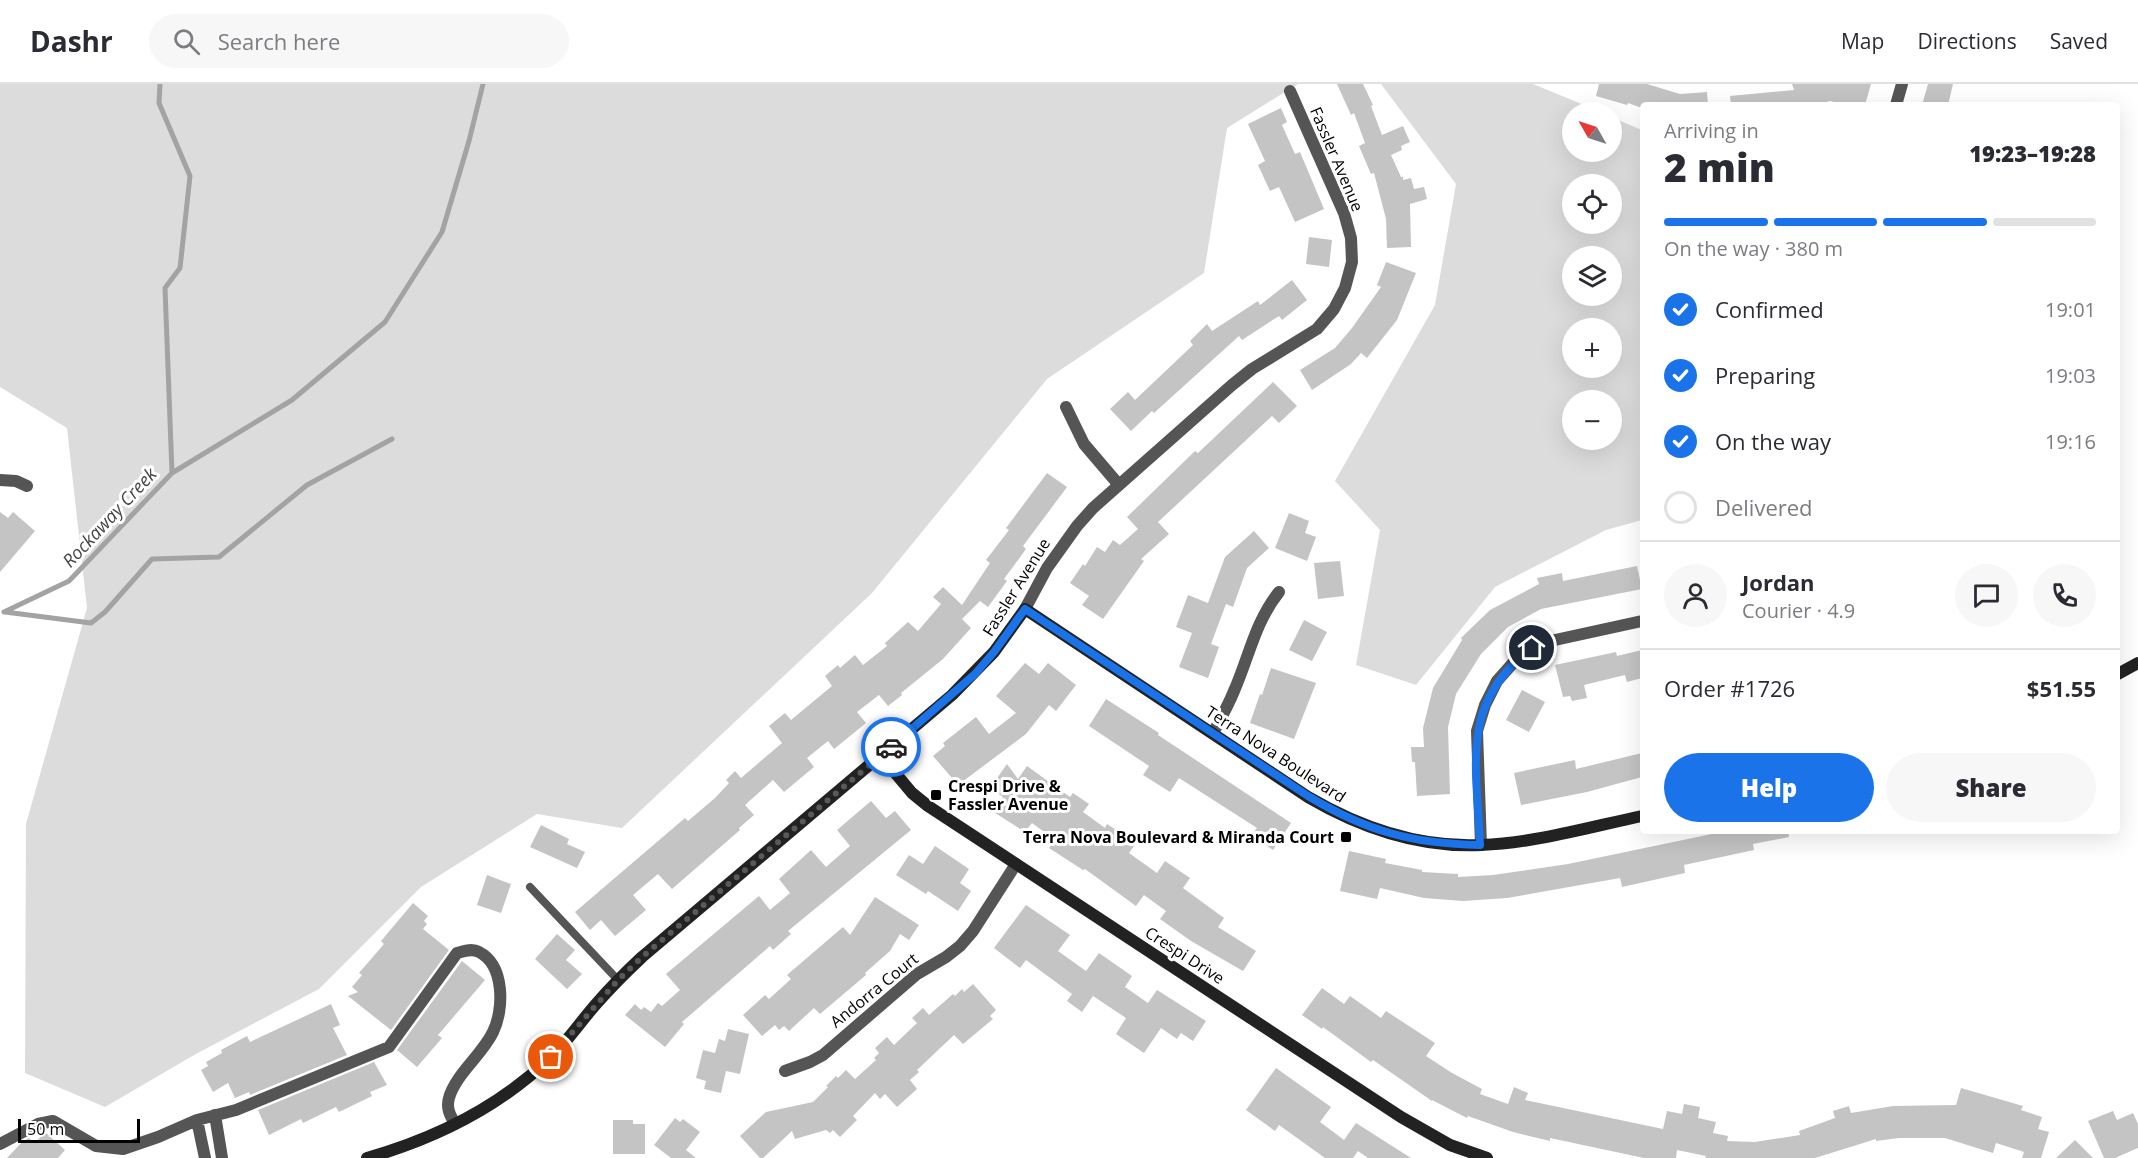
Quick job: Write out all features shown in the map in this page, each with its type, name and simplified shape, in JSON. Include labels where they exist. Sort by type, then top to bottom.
[{"type":"street","points":[[1897,102],[1902,84]]},
{"type":"street","name":"Fassler Avenue","points":[[367,1158],[409,1145],[455,1124],[525,1080],[559,1049],[618,980],[642,957],[975,674],[1025,609],[1060,546],[1093,508],[1252,369],[1317,329],[1334,309],[1345,288],[1352,262],[1351,238],[1344,213],[1290,88]]},
{"type":"street","points":[[1066,407],[1084,444],[1119,485]]},
{"type":"street","points":[[0,480],[27,486]]},
{"type":"street","points":[[1213,734],[1235,691],[1256,630],[1270,603],[1279,592]]},
{"type":"street","name":"Terra Nova Boulevard","points":[[1025,609],[1308,796],[1353,821],[1394,836],[1421,841],[1480,845],[1535,838],[1640,816]]},
{"type":"street","points":[[1480,845],[1477,731],[1485,705],[1497,681],[1513,663],[1532,648],[1555,640],[1640,621]]},
{"type":"street","points":[[2120,673],[2138,663]]},
{"type":"street","name":"Crespi Drive","points":[[881,756],[912,793],[928,806],[1401,1117],[1450,1145],[1487,1158]]},
{"type":"street","name":"Andorra Court","points":[[785,1071],[823,1055],[917,974],[960,946],[973,931],[1016,864]]},
{"type":"street","points":[[0,1144],[38,1124],[53,1121],[96,1146],[123,1149],[197,1120],[236,1110],[389,1047],[457,953],[468,950],[478,951],[490,960],[497,973],[499,1012],[493,1032],[452,1089],[448,1100],[448,1112],[455,1124]]},
{"type":"street","points":[[215,1115],[222,1158]]},
{"type":"street","points":[[197,1120],[205,1158]]},
{"type":"lane","points":[[530,887],[618,980]]},
{"type":"shaded area","points":[[0,84],[1298,84],[1227,128],[1204,273],[1047,379],[872,593],[622,828],[537,814],[421,887],[319,989],[194,1055],[105,1107],[25,1073],[26,824],[87,608],[67,428],[0,387]]},
{"type":"shaded area","points":[[1381,84],[1533,84],[1577,102],[1562,102],[1562,162],[1622,162],[1622,122],[1640,129],[1640,521],[1606,530],[1495,587],[1416,685],[1356,665],[1380,530],[1335,481],[1435,305],[1456,184]]},
{"type":"building","points":[[1337,84],[1363,84],[1373,105],[1371,106],[1382,135],[1403,126],[1410,142],[1401,146],[1402,150],[1391,155],[1403,180],[1411,178],[1414,189],[1424,187],[1427,199],[1410,204],[1411,247],[1387,248],[1386,219],[1374,173],[1371,174],[1359,146],[1365,143],[1354,113],[1351,115]]},
{"type":"building","points":[[1599,84],[1647,84],[1680,94],[1707,92],[1708,102],[1640,102],[1640,107],[1596,96]]},
{"type":"building","points":[[1792,84],[1871,84],[1866,102],[1731,102],[1730,96],[1794,90]]},
{"type":"building","points":[[1928,84],[1953,84],[1949,102],[1923,102]]},
{"type":"building","points":[[1281,108],[1287,122],[1282,125],[1295,154],[1300,152],[1324,209],[1295,222],[1279,187],[1270,191],[1258,165],[1265,161],[1248,124]]},
{"type":"building","points":[[1309,237],[1332,240],[1329,267],[1306,264]]},
{"type":"building","points":[[1386,262],[1416,273],[1397,320],[1367,358],[1361,353],[1351,364],[1312,390],[1300,370],[1335,348],[1352,328],[1381,287],[1377,285]]},
{"type":"building","points":[[1292,280],[1307,300],[1282,320],[1279,316],[1242,340],[1239,336],[1131,431],[1110,409],[1128,392],[1135,400],[1193,345],[1190,341],[1207,324],[1212,331],[1258,301],[1260,305]]},
{"type":"building","points":[[1273,382],[1297,406],[1279,423],[1272,416],[1158,522],[1169,534],[1141,559],[1144,561],[1103,619],[1082,605],[1089,596],[1070,583],[1083,564],[1085,566],[1097,547],[1105,552],[1113,540],[1120,545],[1138,529],[1127,517],[1195,451],[1198,453]]},
{"type":"building","points":[[1047,473],[1067,487],[1023,546],[1026,549],[1004,579],[1007,581],[988,607],[980,601],[962,619],[971,628],[943,659],[888,706],[879,695],[857,712],[866,723],[834,749],[828,741],[807,758],[814,767],[784,792],[773,780],[745,805],[754,815],[672,889],[658,874],[633,895],[646,910],[615,936],[601,920],[590,930],[575,912],[685,818],[688,821],[715,798],[729,783],[726,780],[735,771],[741,778],[782,743],[769,726],[785,713],[791,720],[832,686],[825,676],[838,665],[840,668],[855,655],[863,665],[887,646],[885,643],[908,622],[918,631],[941,604],[933,597],[943,587],[962,605],[990,563],[986,560],[1009,530],[1006,528]]},
{"type":"building","points":[[0,512],[8,518],[13,512],[35,531],[0,572]]},
{"type":"building","points":[[1289,513],[1309,521],[1305,533],[1316,537],[1307,561],[1275,548]]},
{"type":"building","points":[[1254,531],[1269,548],[1247,568],[1233,607],[1226,604],[1211,644],[1219,647],[1208,678],[1179,667],[1192,633],[1176,627],[1188,595],[1208,603],[1225,557]]},
{"type":"building","points":[[1340,561],[1344,596],[1318,599],[1314,563]]},
{"type":"building","points":[[1637,566],[1640,589],[1541,609],[1508,627],[1481,654],[1456,694],[1448,727],[1450,794],[1417,796],[1415,762],[1412,762],[1411,747],[1424,747],[1423,728],[1433,688],[1462,640],[1461,638],[1490,610],[1539,584],[1537,578],[1562,573],[1563,581]]},
{"type":"building","points":[[1304,620],[1327,632],[1312,661],[1289,650]]},
{"type":"building","points":[[1640,650],[1640,679],[1627,682],[1625,675],[1584,685],[1587,698],[1572,701],[1570,696],[1563,697],[1555,665],[1616,652],[1617,656]]},
{"type":"building","points":[[1025,663],[1039,674],[1048,663],[1076,685],[1056,711],[1049,705],[1026,734],[958,785],[933,756],[945,746],[943,743],[976,717],[989,734],[1016,713],[996,696]]},
{"type":"building","points":[[1271,668],[1316,683],[1294,739],[1250,723]]},
{"type":"building","points":[[1522,690],[1545,702],[1529,732],[1506,720]]},
{"type":"building","points":[[1106,699],[1291,823],[1273,850],[1251,835],[1257,828],[1179,778],[1170,792],[1143,775],[1149,766],[1089,726]]},
{"type":"building","points":[[1640,753],[1640,778],[1587,792],[1521,805],[1514,773],[1575,760],[1576,769]]},
{"type":"building","points":[[1007,764],[1018,779],[1027,766],[1070,797],[1073,793],[1089,804],[1083,812],[1105,828],[1107,824],[1136,843],[1129,853],[1157,873],[1165,861],[1190,878],[1183,888],[1224,918],[1218,927],[1256,951],[1243,971],[1191,941],[1160,919],[1166,911],[1144,895],[1136,906],[1085,869],[1083,870],[1049,848],[1055,840],[1032,823],[1025,832],[992,811],[1003,797],[990,788]]},
{"type":"building","points":[[871,801],[886,818],[895,811],[911,830],[788,931],[791,934],[773,950],[770,946],[682,1022],[684,1024],[665,1047],[625,1015],[635,1004],[641,1010],[644,1007],[651,1012],[658,1003],[662,1006],[680,990],[666,974],[759,896],[770,910],[790,893],[779,879],[811,850],[826,867],[850,846],[837,830]]},
{"type":"building","points":[[541,825],[569,839],[567,844],[585,852],[577,868],[530,847]]},
{"type":"building","points":[[1712,834],[1788,834],[1789,837],[1753,844],[1754,850],[1684,865],[1685,873],[1622,887],[1620,878],[1507,898],[1463,901],[1424,898],[1380,888],[1377,899],[1340,891],[1349,851],[1386,859],[1385,863],[1422,870],[1422,872],[1458,874],[1458,877],[1493,875],[1568,864]]},
{"type":"building","points":[[935,846],[969,869],[960,883],[971,891],[958,911],[928,891],[926,894],[896,875],[909,855],[923,864]]},
{"type":"building","points":[[487,875],[511,884],[501,913],[477,905]]},
{"type":"building","points":[[875,897],[919,925],[909,940],[900,934],[890,951],[865,973],[866,975],[820,1014],[814,1008],[789,1031],[784,1026],[779,1030],[775,1025],[762,1036],[743,1015],[765,995],[769,999],[791,979],[787,975],[843,927],[850,935]]},
{"type":"building","points":[[413,903],[428,916],[424,921],[427,924],[423,929],[449,950],[391,1030],[348,996],[358,992],[352,987],[362,975],[359,973],[384,944],[381,941]]},
{"type":"building","points":[[1026,905],[1070,935],[1058,951],[1086,971],[1099,953],[1132,976],[1125,987],[1148,1003],[1157,990],[1206,1021],[1193,1041],[1181,1033],[1177,1039],[1161,1028],[1144,1053],[1116,1034],[1126,1018],[1093,996],[1082,1012],[1067,1001],[1072,994],[1026,960],[1020,968],[994,948]]},
{"type":"building","points":[[557,934],[575,950],[566,960],[582,974],[567,989],[535,959]]},
{"type":"building","points":[[462,961],[485,980],[438,1035],[442,1038],[417,1067],[397,1050]]},
{"type":"building","points":[[973,984],[996,1010],[990,1016],[993,1019],[963,1044],[954,1035],[917,1070],[919,1072],[910,1080],[917,1089],[897,1107],[885,1094],[880,1099],[875,1093],[853,1116],[857,1120],[840,1137],[833,1130],[830,1133],[826,1130],[795,1139],[792,1131],[763,1158],[760,1158],[740,1136],[766,1112],[813,1102],[836,1076],[838,1078],[846,1070],[855,1079],[876,1060],[874,1058],[879,1053],[875,1048],[887,1037],[894,1045],[917,1023],[912,1018],[923,1008],[929,1015],[953,994],[955,996],[962,989],[964,992]]},
{"type":"building","points":[[1322,988],[1344,1004],[1350,996],[1381,1018],[1386,1011],[1435,1043],[1426,1056],[1482,1089],[1480,1094],[1508,1104],[1514,1087],[1528,1093],[1525,1100],[1663,1129],[1667,1111],[1682,1114],[1684,1104],[1700,1107],[1698,1118],[1716,1122],[1713,1133],[1728,1136],[1727,1141],[1755,1142],[1800,1135],[1799,1131],[1835,1118],[1833,1111],[1849,1106],[1851,1113],[1893,1106],[1956,1105],[1961,1088],[2023,1106],[2021,1110],[2042,1117],[2038,1129],[2049,1132],[2041,1158],[2022,1158],[2024,1152],[1996,1143],[1993,1153],[1945,1138],[1899,1138],[1876,1141],[1876,1139],[1815,1158],[1705,1158],[1706,1156],[1677,1150],[1676,1158],[1644,1158],[1550,1138],[1550,1141],[1513,1132],[1468,1116],[1467,1118],[1432,1101],[1373,1060],[1371,1062],[1323,1027],[1322,1029],[1302,1015]]},
{"type":"building","points":[[331,1004],[340,1025],[333,1028],[347,1055],[250,1095],[249,1092],[235,1098],[228,1083],[213,1092],[201,1070],[208,1066],[206,1062],[222,1053],[221,1050],[247,1036],[250,1042]]},
{"type":"building","points":[[728,1029],[749,1034],[740,1074],[726,1071],[721,1093],[704,1089],[706,1081],[696,1078],[703,1050],[715,1053],[719,1039],[725,1041]]},
{"type":"building","points":[[374,1062],[387,1085],[370,1092],[372,1096],[339,1112],[336,1107],[303,1123],[301,1119],[269,1135],[258,1110]]},
{"type":"building","points":[[1276,1068],[1331,1107],[1320,1122],[1344,1140],[1356,1123],[1411,1158],[1368,1158],[1358,1151],[1353,1158],[1325,1158],[1279,1125],[1275,1131],[1246,1110]]},
{"type":"building","points":[[2113,1111],[2117,1120],[2133,1113],[2138,1124],[2138,1148],[2115,1158],[2104,1158],[2088,1121]]},
{"type":"building","points":[[675,1118],[680,1122],[683,1119],[700,1132],[686,1150],[696,1158],[671,1158],[654,1145]]},
{"type":"building","points":[[613,1120],[633,1120],[633,1124],[645,1124],[645,1154],[613,1154]]},
{"type":"building","points":[[45,1132],[65,1150],[58,1158],[7,1158],[22,1142],[29,1138],[35,1143]]},
{"type":"building","points":[[2075,1140],[2093,1158],[2056,1158]]},
{"type":"waterway","points":[[160,84],[159,103],[190,176],[180,268],[165,288],[172,473]]},
{"type":"waterway","name":"Rockaway Creek","points":[[4,612],[69,581],[172,473],[292,400],[385,322],[442,232],[483,84]]},
{"type":"waterway","points":[[5,612],[91,623],[105,612],[152,559],[219,557],[307,485],[392,439]]},
{"type":"way so far","points":[[551,1057],[596,1004],[642,957],[891,747]]},
{"type":"place","name":"Crespi Drive & Fassler Avenue","points":[[936,795]]},
{"type":"place","name":"Terra Nova Boulevard & Miranda Court","points":[[1346,837]]},
{"type":"route","points":[[891,747],[975,674],[1025,609],[1336,813],[1394,836],[1421,841],[1480,845],[1477,731],[1485,705],[1497,681],[1513,663],[1532,648]]}]
